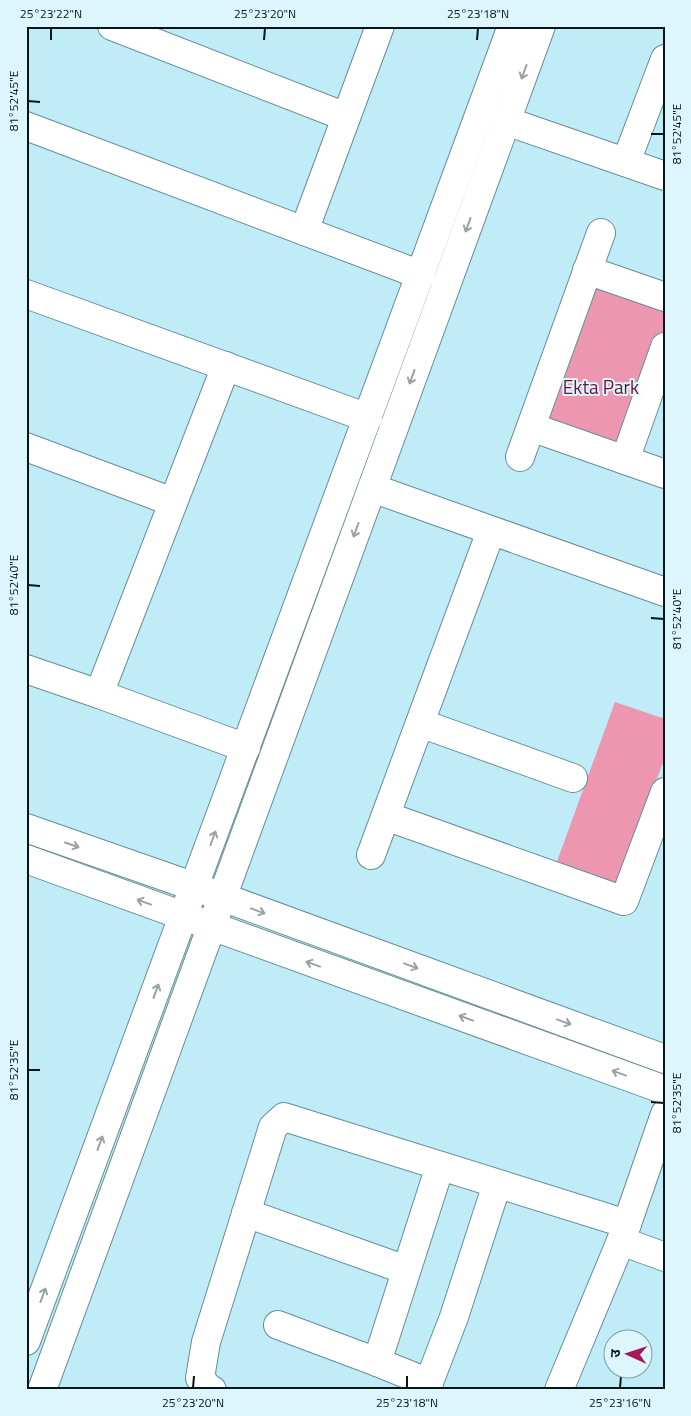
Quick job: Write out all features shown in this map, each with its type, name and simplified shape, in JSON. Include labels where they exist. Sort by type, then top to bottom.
[{"type":"street","points":[[304,231],[380,26]]},
{"type":"street","points":[[26,1341],[512,26]]},
{"type":"street","points":[[42,1390],[541,26]]},
{"type":"street","points":[[114,27],[346,117]]},
{"type":"street","points":[[626,162],[665,60]]},
{"type":"street","points":[[506,121],[665,176]]},
{"type":"street","points":[[26,126],[421,275]]},
{"type":"street","points":[[520,456],[600,233]]},
{"type":"street","points":[[588,270],[665,297]]},
{"type":"street","points":[[26,294],[368,418]]},
{"type":"street","points":[[625,460],[665,347]]},
{"type":"street","points":[[99,694],[226,366]]},
{"type":"street","points":[[531,428],[665,474]]},
{"type":"street","points":[[26,447],[173,502]]},
{"type":"street","points":[[372,488],[665,592]]},
{"type":"street","points":[[371,855],[491,531]]},
{"type":"street","points":[[26,669],[246,748]]},
{"type":"street","points":[[420,723],[573,778]]},
{"type":"street","points":[[386,816],[624,902],[665,792]]},
{"type":"street","points":[[26,828],[194,887],[665,1059]]},
{"type":"street","points":[[26,859],[665,1090]]},
{"type":"street","points":[[559,1390],[624,1233],[665,1114]]},
{"type":"street","points":[[212,1390],[200,1378],[206,1342],[273,1127],[284,1117],[497,1184],[624,1233],[665,1257]]},
{"type":"street","points":[[377,1362],[440,1166]]},
{"type":"street","points":[[278,1325],[377,1362],[428,1386],[454,1317],[497,1184]]},
{"type":"street","points":[[246,1213],[406,1270]]},
{"type":"green space","name":"Ekta Park","points":[[593,280],[665,307],[665,334],[624,450],[543,420]]},
{"type":"green space","points":[[615,702],[665,719],[665,757],[616,889],[555,867]]}]
